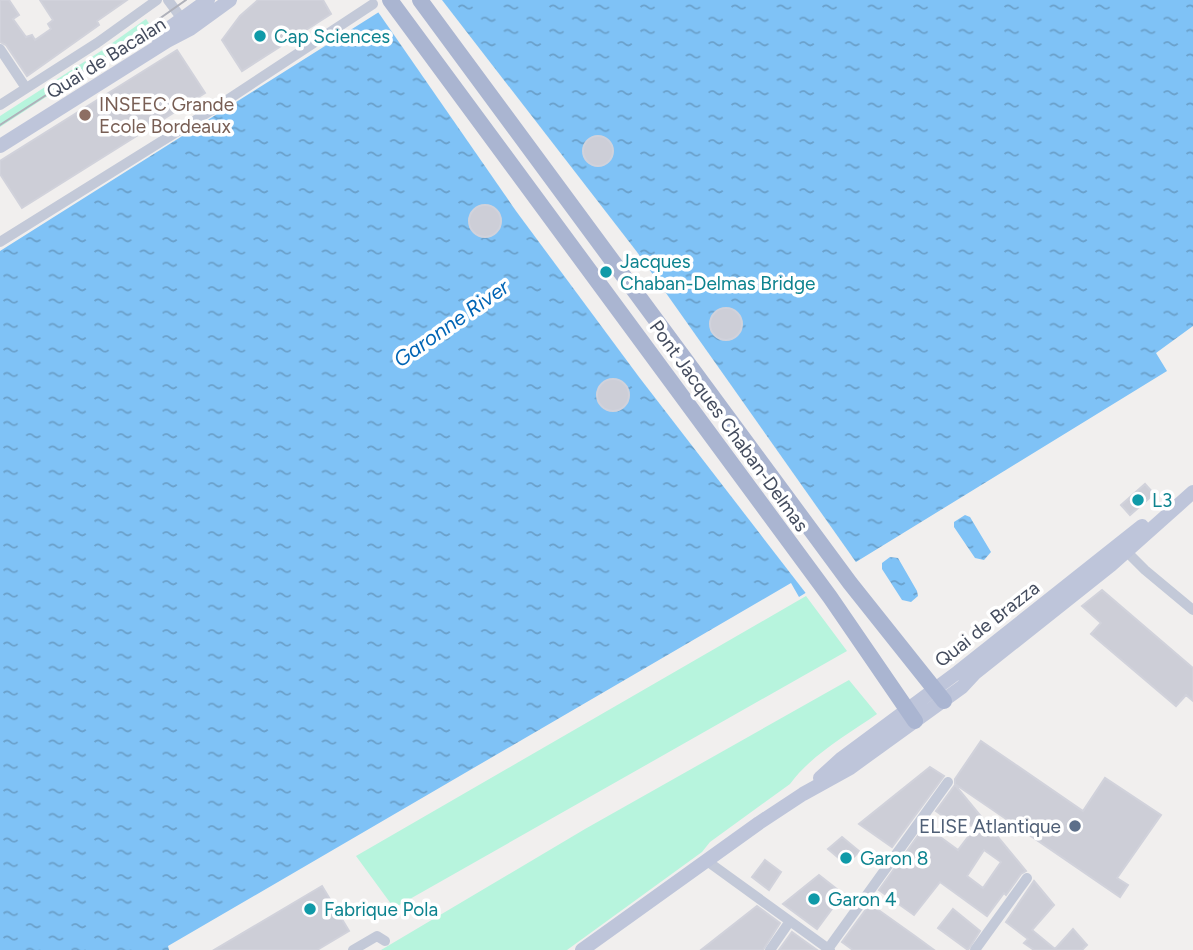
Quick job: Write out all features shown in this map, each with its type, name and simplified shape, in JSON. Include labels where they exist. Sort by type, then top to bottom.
[{"type":"main road","name":"Quai de Bacalan","points":[[0,146],[167,41],[208,0]]},
{"type":"main road","name":"Quai de Bacalan","points":[[0,138],[230,0]]},
{"type":"main road","name":"Pont Jacques Chaban-Delmas","points":[[390,0],[830,597],[911,715]]},
{"type":"main road","name":"Pont Jacques Chaban-Delmas","points":[[420,0],[850,583],[939,695]]},
{"type":"main road","name":"Quai de Brazza","points":[[1126,552],[1193,482]]},
{"type":"main road","name":"Quai de Brazza","points":[[582,950],[803,793],[842,758],[939,695],[962,687],[975,673],[1126,552],[1193,492]]},
{"type":"street","name":"Quai de Bacalan","points":[[0,105],[97,43],[157,0]]},
{"type":"street","points":[[168,0],[186,24]]},
{"type":"street","points":[[4,235],[215,108],[373,4]]},
{"type":"street","points":[[0,49],[26,88]]},
{"type":"street","points":[[1126,552],[1193,610]]},
{"type":"street","points":[[707,861],[829,949],[948,782]]},
{"type":"street","points":[[975,950],[1027,878]]},
{"type":"street","points":[[769,950],[790,921]]},
{"type":"street","points":[[353,950],[377,936],[385,941]]},
{"type":"green space","points":[[146,19],[152,28],[0,127],[0,116]]},
{"type":"green space","points":[[806,596],[847,651],[394,908],[356,856]]},
{"type":"green space","points":[[849,680],[877,714],[819,755],[790,784],[710,842],[702,852],[567,950],[381,950],[585,829]]},
{"type":"water","name":"Garonne River","points":[[398,0],[1193,0],[1193,326],[1156,353],[1167,371],[799,597],[791,583],[168,946],[169,950],[0,950],[0,251]]},
{"type":"water","points":[[965,515],[970,517],[991,552],[984,560],[975,558],[954,527],[954,522]]},
{"type":"water","points":[[890,557],[898,558],[917,591],[918,596],[911,602],[902,600],[882,569],[882,563]]},
{"type":"pier","points":[[391,0],[442,0],[637,252],[858,565],[808,596],[639,377],[516,211],[376,9]]},
{"type":"building","points":[[0,0],[9,0],[19,15],[13,19],[26,37],[32,35],[35,40],[51,29],[48,24],[53,20],[40,0],[127,0],[97,21],[99,25],[27,76],[6,45],[0,42]]},
{"type":"building","name":"Cap Sciences","points":[[258,0],[323,0],[331,14],[242,71],[222,40],[240,16]]},
{"type":"building","points":[[177,50],[205,93],[22,208],[0,174],[0,161]]},
{"type":"building","points":[[598,136],[609,140],[613,151],[609,162],[598,166],[587,162],[583,151],[587,140]]},
{"type":"building","points":[[485,205],[496,210],[501,221],[496,232],[485,237],[474,232],[469,221],[474,210]]},
{"type":"building","points":[[726,308],[737,313],[742,324],[737,335],[726,340],[715,335],[710,324],[715,313]]},
{"type":"building","points":[[613,379],[624,384],[629,395],[624,406],[613,411],[602,406],[597,395],[602,384]]},
{"type":"building","name":"L3","points":[[1145,484],[1154,494],[1130,515],[1121,505]]},
{"type":"building","points":[[1102,590],[1193,668],[1193,701],[1186,695],[1176,706],[1091,634],[1101,623],[1082,606]]},
{"type":"building","points":[[981,741],[1083,811],[1105,778],[1161,815],[1117,878],[1128,885],[1120,897],[955,784],[955,779]]},
{"type":"building","points":[[930,767],[944,776],[892,847],[859,824]]},
{"type":"building","points":[[955,785],[1026,871],[1006,895],[1004,893],[987,916],[940,882],[914,915],[879,890],[925,826],[958,850],[977,825],[958,827],[936,811]],"holes":[[[984,850],[1001,862],[983,888],[967,876]]]},
{"type":"building","name":"Garon 8","points":[[842,837],[859,851],[847,865],[828,849]]},
{"type":"building","points":[[765,860],[781,872],[769,890],[752,877]]},
{"type":"building","name":"Garon 4","points":[[819,875],[843,894],[817,929],[783,904]]},
{"type":"building","points":[[1034,881],[1054,905],[1032,930],[1055,949],[1073,929],[1087,945],[1082,950],[1034,950],[1024,943],[1028,939],[1006,922]]},
{"type":"building","name":"Fabrique Pola","points":[[322,886],[349,931],[317,950],[214,950]]},
{"type":"building","points":[[870,904],[934,950],[853,950],[842,942]]},
{"type":"building","points":[[757,906],[780,923],[763,950],[701,950]]},
{"type":"building","points":[[953,909],[980,931],[968,950],[938,928]]},
{"type":"building","points":[[792,932],[817,950],[779,950]]},
{"type":"tram line","points":[[0,125],[105,57],[186,0]]},
{"type":"place","name":"Cap Sciences","points":[[260,36]]},
{"type":"place","name":"INSEEC Grande Ecole Bordeaux","points":[[85,115]]},
{"type":"place","name":"Jacques Chaban-Delmas Bridge","points":[[606,272]]},
{"type":"place","name":"L3","points":[[1138,500]]},
{"type":"place","name":"ELISE Atlantique","points":[[1075,826]]},
{"type":"place","name":"Garon 8","points":[[846,858]]},
{"type":"place","name":"Garon 4","points":[[814,899]]},
{"type":"place","name":"Fabrique Pola","points":[[310,909]]}]
